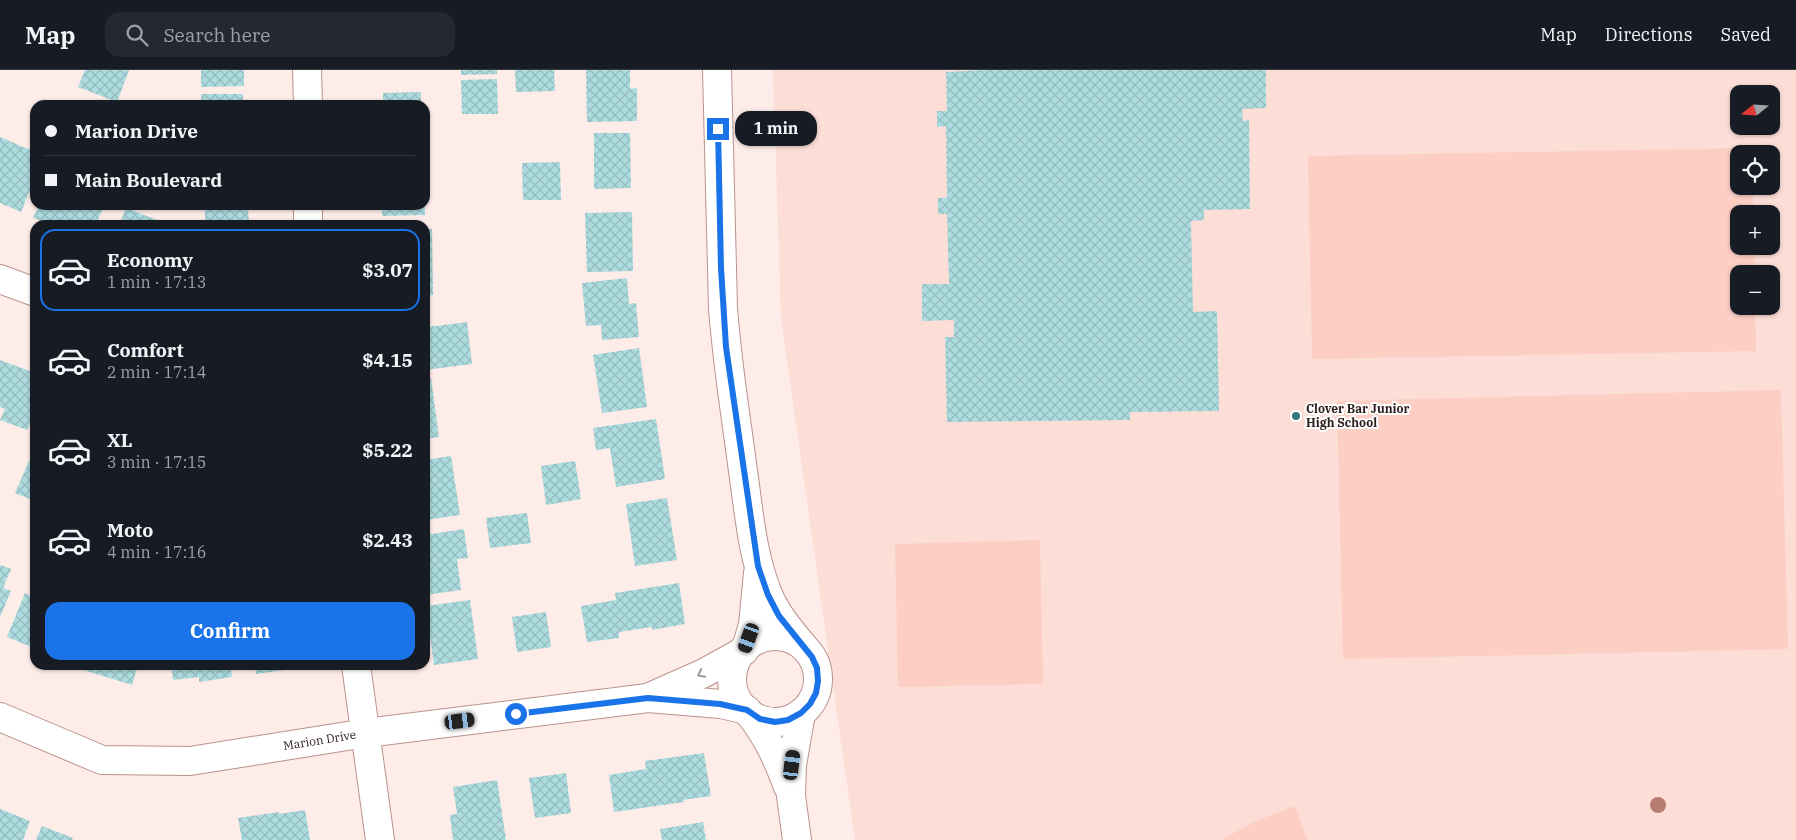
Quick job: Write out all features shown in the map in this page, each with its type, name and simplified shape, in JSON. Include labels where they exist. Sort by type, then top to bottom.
[{"type":"street","points":[[307,70],[308,100]]},
{"type":"street","points":[[717,70],[724,328],[758,566],[753,625],[745,649]]},
{"type":"street","points":[[0,279],[30,290]]},
{"type":"street","points":[[747,711],[760,719],[775,722],[788,720],[801,713],[810,704],[816,693],[818,681],[817,668],[812,657],[779,616],[768,595],[758,566]]},
{"type":"street","points":[[791,796],[774,753],[761,728],[740,703],[732,680],[738,657],[756,640],[768,637],[781,637],[793,640],[804,647]]},
{"type":"street","name":"Marion Drive","points":[[648,698],[704,673],[745,649]]},
{"type":"street","points":[[357,670],[380,840]]},
{"type":"street","name":"Marion Drive","points":[[0,717],[102,760],[190,762],[366,733],[648,698],[720,704],[747,711]]},
{"type":"street","points":[[797,840],[791,796],[792,765],[801,713]]},
{"type":"shaded area","name":"Clover Bar Junior High School","points":[[773,70],[1796,70],[1796,840],[855,840],[781,318]]},
{"type":"shaded area","points":[[1730,148],[1730,195],[1753,195],[1753,205],[1730,205],[1730,255],[1754,255],[1755,265],[1730,265],[1730,315],[1755,315],[1756,351],[1312,359],[1308,156]]},
{"type":"shaded area","points":[[1781,390],[1788,649],[1343,659],[1337,401]]},
{"type":"shaded area","points":[[1040,540],[1043,684],[898,687],[895,544]]},
{"type":"shaded area","points":[[1295,806],[1307,840],[1221,840],[1256,821]]},
{"type":"building","points":[[85,70],[129,70],[118,100],[112,100],[78,87]]},
{"type":"building","points":[[201,70],[244,70],[244,86],[201,87]]},
{"type":"building","points":[[461,70],[497,70],[497,74],[461,75]]},
{"type":"building","points":[[515,70],[554,70],[555,91],[516,92]]},
{"type":"building","points":[[586,70],[630,70],[630,89],[637,88],[637,121],[587,122]]},
{"type":"building","points":[[984,70],[1266,70],[1266,108],[1242,109],[1243,121],[1249,120],[1250,209],[1204,210],[1204,220],[1191,221],[1193,312],[1217,311],[1219,411],[1130,412],[1130,420],[947,422],[945,337],[954,337],[954,320],[922,321],[922,284],[949,284],[947,214],[938,214],[938,198],[947,198],[946,126],[937,127],[937,111],[947,111],[946,72]]},
{"type":"building","points":[[497,79],[498,114],[462,114],[461,80]]},
{"type":"building","points":[[421,92],[421,100],[383,100],[383,93]]},
{"type":"building","points":[[201,94],[243,94],[243,100],[201,100]]},
{"type":"building","points":[[594,133],[630,133],[631,188],[594,189]]},
{"type":"building","points":[[0,137],[30,150],[30,191],[21,212],[0,203]]},
{"type":"building","points":[[560,162],[561,200],[523,200],[522,163]]},
{"type":"building","points":[[37,210],[102,210],[98,220],[38,220],[33,218]]},
{"type":"building","points":[[125,210],[131,210],[157,220],[121,220]]},
{"type":"building","points":[[205,210],[248,210],[249,220],[205,220]]},
{"type":"building","points":[[382,210],[425,210],[425,215],[382,216]]},
{"type":"building","points":[[632,212],[633,271],[587,272],[585,213]]},
{"type":"building","points":[[430,229],[432,229],[433,295],[430,295]]},
{"type":"building","points":[[627,278],[629,304],[636,303],[639,337],[602,340],[601,325],[586,326],[582,283]]},
{"type":"building","points":[[467,322],[472,364],[430,369],[430,327]]},
{"type":"building","points":[[639,348],[647,407],[602,413],[593,355]]},
{"type":"building","points":[[0,360],[30,371],[30,423],[27,430],[0,420],[5,409],[0,407]]},
{"type":"building","points":[[430,378],[439,437],[430,438]]},
{"type":"building","points":[[656,419],[665,479],[616,487],[610,448],[596,450],[593,428]]},
{"type":"building","points":[[451,456],[460,515],[430,519],[430,459]]},
{"type":"building","points":[[29,461],[30,499],[15,493]]},
{"type":"building","points":[[575,461],[581,499],[546,505],[541,466]]},
{"type":"building","points":[[667,498],[677,560],[635,566],[626,504]]},
{"type":"building","points":[[527,513],[531,543],[490,548],[486,518]]},
{"type":"building","points":[[464,529],[468,558],[457,559],[461,590],[430,594],[430,534]]},
{"type":"building","points":[[0,565],[11,569],[3,588],[11,591],[0,617]]},
{"type":"building","points":[[679,583],[685,624],[652,630],[652,627],[619,632],[619,638],[587,642],[581,606],[616,600],[615,593]]},
{"type":"building","points":[[25,593],[30,596],[30,646],[7,637]]},
{"type":"building","points":[[470,600],[478,659],[434,665],[430,636],[430,605]]},
{"type":"building","points":[[546,612],[551,647],[517,652],[512,617]]},
{"type":"building","points":[[84,670],[136,670],[132,685]]},
{"type":"building","points":[[172,670],[231,670],[232,677],[199,682],[199,677],[173,680]]},
{"type":"building","points":[[256,670],[284,670],[256,674]]},
{"type":"building","points":[[704,753],[711,796],[683,800],[684,802],[614,812],[609,775],[646,769],[645,761]]},
{"type":"building","points":[[566,773],[571,813],[535,818],[529,778]]},
{"type":"building","points":[[497,780],[506,840],[453,840],[450,815],[457,814],[453,787]]},
{"type":"building","points":[[0,809],[30,821],[23,840],[0,840]]},
{"type":"building","points":[[305,810],[310,840],[242,840],[238,818]]},
{"type":"building","points":[[703,822],[706,840],[662,840],[660,829]]},
{"type":"building","points":[[42,826],[73,838],[72,840],[36,840]]},
{"type":"place","name":"Clover Bar Junior High School","points":[[1296,416]]},
{"type":"route","points":[[516,714],[648,698],[720,704],[747,710],[760,719],[775,722],[788,720],[801,713],[810,704],[816,693],[818,681],[817,668],[812,657],[779,616],[768,595],[758,566],[726,347],[721,268],[718,129]]}]
